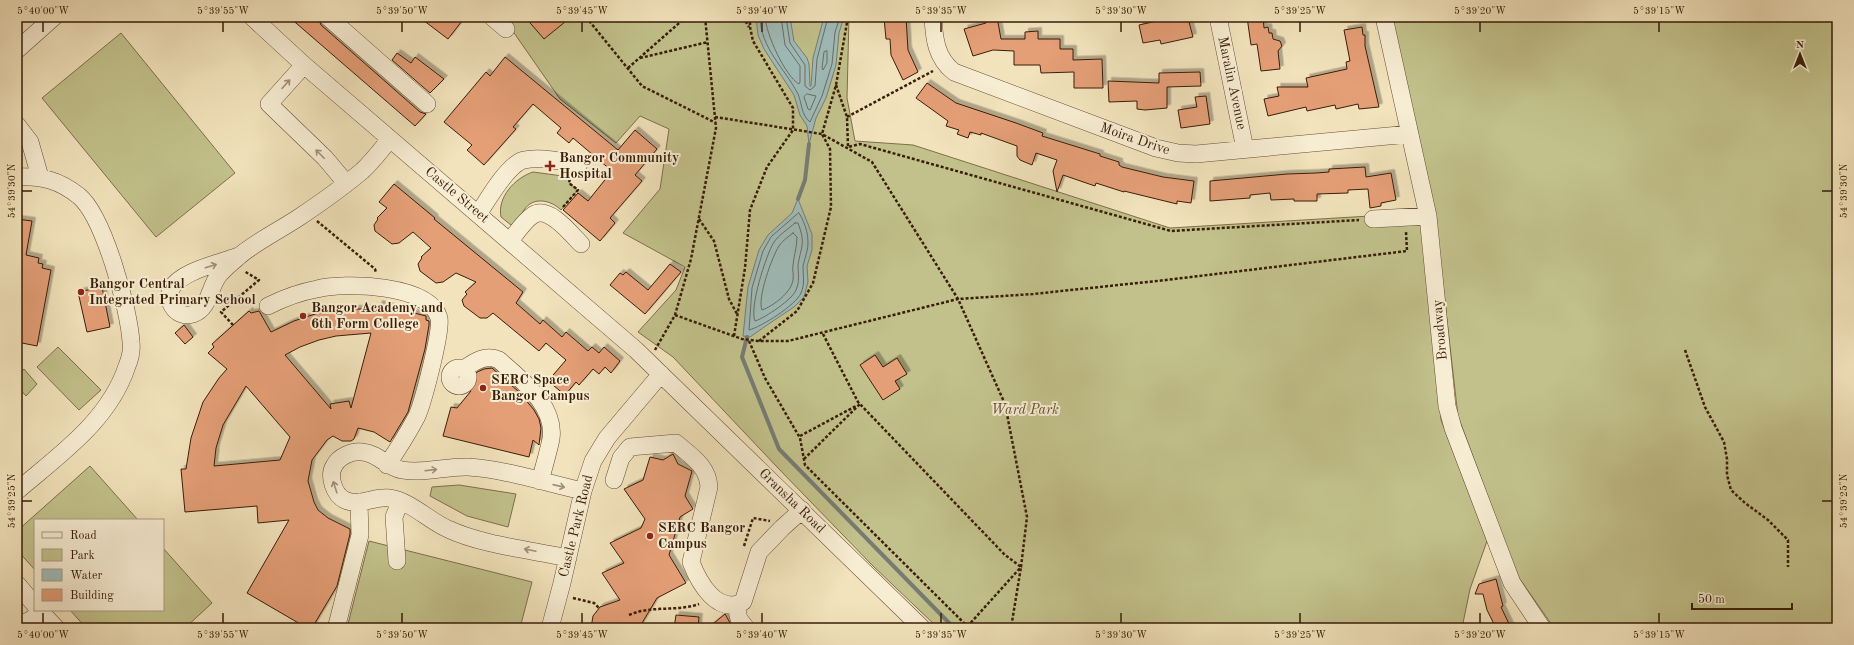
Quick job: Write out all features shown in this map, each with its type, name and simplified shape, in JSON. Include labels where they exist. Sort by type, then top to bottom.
[{"type":"street","points":[[328,17],[427,104]]},
{"type":"street","points":[[492,17],[506,29]]},
{"type":"street","points":[[933,17],[934,40],[945,65]]},
{"type":"street","name":"Maralin Avenue","points":[[1218,17],[1245,149]]},
{"type":"street","name":"Broadway","points":[[1384,17],[1428,216],[1447,406],[1453,428],[1512,583],[1542,628]]},
{"type":"street","points":[[17,50],[50,18]]},
{"type":"street","name":"Castle Street","points":[[254,18],[304,65],[479,213],[655,368]]},
{"type":"street","points":[[304,65],[269,104],[325,158],[346,183]]},
{"type":"street","name":"Moira Drive","points":[[945,65],[954,72],[973,80],[1156,148],[1196,154],[1410,134]]},
{"type":"street","points":[[17,125],[30,142],[40,177]]},
{"type":"street","points":[[235,260],[363,171],[390,139]]},
{"type":"street","points":[[479,213],[513,166],[523,160],[536,159],[575,171]]},
{"type":"street","points":[[17,177],[40,177],[64,186],[80,197],[99,227],[108,248],[121,293],[131,342],[127,367],[115,392],[97,420],[17,491]]},
{"type":"street","points":[[510,241],[535,214],[543,212],[556,220],[581,244]]},
{"type":"street","points":[[1373,219],[1428,216]]},
{"type":"street","points":[[268,306],[284,298],[318,288],[352,285],[379,287],[422,298],[432,305],[439,318],[439,333],[417,414],[403,442],[387,465]]},
{"type":"street","points":[[464,369],[492,356],[499,360],[538,396],[548,412],[551,437],[540,481]]},
{"type":"street","name":"Castle Park Road","points":[[550,628],[583,491],[593,461],[655,368]]},
{"type":"street","name":"Gransha Road","points":[[655,368],[922,628]]},
{"type":"street","points":[[614,480],[621,458],[630,448],[676,443],[703,466],[708,477],[709,487],[691,562],[695,573],[715,600],[725,605],[736,606],[743,602],[759,552],[802,510]]},
{"type":"street","points":[[568,558],[479,540],[448,529],[400,502],[389,498],[359,502],[344,500],[335,492],[332,477],[334,466],[343,456],[352,452],[362,452],[375,454],[387,465],[402,470],[418,472],[467,467],[489,469],[583,491]]},
{"type":"street","points":[[337,625],[360,535],[359,502]]},
{"type":"street","points":[[397,561],[394,517],[400,502]]},
{"type":"street","points":[[17,584],[34,603]]},
{"type":"street","points":[[736,606],[739,619],[746,628]]},
{"type":"street","points":[[17,624],[29,621],[37,611]]},
{"type":"street","points":[[41,611],[56,628]]},
{"type":"path","points":[[586,17],[642,86],[716,123]]},
{"type":"path","points":[[628,68],[686,17]]},
{"type":"path","points":[[655,368],[674,315],[691,259],[716,128],[705,17]]},
{"type":"path","points":[[743,17],[750,27]]},
{"type":"path","points":[[734,336],[745,268],[750,210],[767,167],[793,130],[793,108],[753,41],[750,27],[750,17]]},
{"type":"path","points":[[758,341],[797,311],[813,283],[831,207],[830,149],[822,134],[836,85],[848,17]]},
{"type":"path","points":[[638,59],[708,42]]},
{"type":"path","points":[[847,117],[945,65]]},
{"type":"path","points":[[836,85],[847,117],[848,147]]},
{"type":"path","points":[[715,117],[793,130],[816,132],[848,147],[872,162],[958,299],[1005,404],[1027,518],[1011,628]]},
{"type":"path","points":[[848,147],[860,144],[1171,231],[1373,219]]},
{"type":"path","points":[[556,220],[561,210],[578,190],[569,183],[575,171]]},
{"type":"path","points":[[306,212],[375,269],[379,287]]},
{"type":"path","points":[[674,315],[749,341],[788,341],[823,334],[847,326],[958,299],[1033,294],[1166,280],[1407,251],[1404,217]]},
{"type":"path","points":[[699,219],[714,241],[729,299],[738,314]]},
{"type":"path","points":[[233,325],[220,312],[259,280],[235,260]]},
{"type":"path","points":[[823,334],[860,404],[1005,555],[1021,566]]},
{"type":"path","points":[[749,341],[765,378],[800,436],[805,465],[967,628],[1021,566]]},
{"type":"path","points":[[1685,350],[1705,407],[1724,442],[1727,459],[1727,475],[1731,490],[1745,503],[1768,520],[1788,540],[1788,566]]},
{"type":"path","points":[[800,436],[860,404]]},
{"type":"path","points":[[804,459],[860,404]]},
{"type":"path","points":[[559,595],[594,603],[598,608]]},
{"type":"green space","name":"Ward Park","points":[[503,17],[849,17],[847,98],[855,141],[913,145],[1170,228],[1420,213],[1431,308],[1441,420],[1487,541],[1470,589],[1462,628],[938,628],[872,565],[673,357],[638,332],[676,290],[685,267],[623,233],[660,189],[669,129],[640,116],[616,143],[560,99]]},
{"type":"green space","points":[[1390,17],[1837,17],[1837,628],[1554,628],[1517,575],[1458,416],[1437,233]]},
{"type":"green space","points":[[121,33],[235,173],[156,237],[42,98]]},
{"type":"green space","points":[[533,172],[570,177],[569,183],[578,190],[561,210],[547,202],[537,201],[532,203],[524,210],[518,222],[511,225],[501,217],[500,210],[502,202],[509,189],[514,184],[526,175]]},
{"type":"green space","points":[[58,347],[101,390],[79,410],[37,367]]},
{"type":"green space","points":[[24,369],[37,384],[26,396],[17,386],[17,376]]},
{"type":"green space","points":[[90,466],[137,519],[34,519],[34,569],[17,550],[17,531]]},
{"type":"green space","points":[[459,485],[516,494],[508,527],[467,516],[430,496],[432,487]]},
{"type":"green space","points":[[369,541],[532,582],[520,628],[347,628]]},
{"type":"green space","points":[[164,549],[212,603],[185,628],[86,628],[71,611],[164,611]]},
{"type":"water","points":[[756,17],[790,17],[794,41],[807,58],[809,64],[811,86],[813,58],[824,17],[844,17],[839,33],[836,65],[826,98],[816,118],[809,144],[807,126],[800,115],[794,95],[764,49],[758,35]]},
{"type":"water","points":[[798,199],[812,234],[812,250],[807,266],[808,282],[804,297],[794,307],[750,337],[743,336],[748,287],[759,250],[768,235],[792,213]]},
{"type":"building","points":[[289,17],[318,17],[321,25],[420,112],[426,114],[415,126]]},
{"type":"building","points":[[419,17],[465,17],[448,39]]},
{"type":"building","points":[[525,17],[571,17],[544,39]]},
{"type":"building","points":[[906,17],[908,50],[918,72],[903,80],[891,55],[890,39],[886,39],[884,18]]},
{"type":"building","points":[[986,17],[997,17],[1001,39],[1025,39],[1025,32],[1038,31],[1038,39],[1060,39],[1060,49],[1073,49],[1073,60],[1102,59],[1103,88],[1074,88],[1074,72],[1041,73],[1040,65],[1014,65],[1014,51],[993,50],[973,56],[964,29],[986,23]]},
{"type":"building","points":[[1180,17],[1181,20],[1188,18],[1193,37],[1161,44],[1160,40],[1143,43],[1139,25]]},
{"type":"building","points":[[1247,17],[1263,17],[1264,28],[1268,27],[1269,33],[1272,33],[1273,39],[1280,41],[1282,46],[1278,51],[1280,69],[1261,71],[1257,44],[1251,45]]},
{"type":"building","points":[[1362,27],[1363,35],[1365,35],[1365,46],[1379,107],[1359,109],[1358,104],[1336,109],[1335,105],[1307,111],[1306,107],[1268,116],[1264,99],[1279,96],[1277,87],[1308,87],[1306,78],[1347,69],[1346,62],[1350,61],[1344,30]]},
{"type":"building","points":[[397,53],[411,63],[415,57],[444,79],[430,93],[392,60]]},
{"type":"building","points":[[505,57],[618,150],[635,130],[657,149],[635,175],[642,181],[610,218],[615,223],[600,241],[563,210],[578,193],[588,201],[612,171],[573,138],[569,143],[557,133],[561,128],[533,104],[513,127],[516,129],[484,165],[467,150],[472,145],[444,122],[486,72],[490,76]]},
{"type":"building","points":[[1200,72],[1201,86],[1167,87],[1167,108],[1145,110],[1137,109],[1137,101],[1109,102],[1108,81],[1159,83],[1159,73]]},
{"type":"building","points":[[927,83],[956,103],[1043,133],[1042,136],[1100,154],[1100,156],[1119,162],[1119,165],[1122,167],[1163,177],[1194,181],[1191,203],[1177,201],[1177,204],[1124,192],[1096,183],[1095,186],[1063,175],[1057,192],[1053,171],[1057,160],[1036,153],[1032,165],[1020,160],[1017,156],[1017,146],[981,133],[981,135],[970,132],[968,138],[957,134],[959,130],[946,126],[948,121],[916,98]]},
{"type":"building","points":[[1206,96],[1210,124],[1181,128],[1178,110],[1197,107],[1195,97]]},
{"type":"building","points":[[1365,167],[1366,177],[1391,173],[1396,200],[1381,203],[1381,206],[1370,208],[1368,189],[1348,190],[1348,193],[1317,194],[1317,201],[1294,201],[1294,199],[1271,200],[1270,193],[1250,195],[1250,198],[1210,201],[1210,181],[1329,172],[1329,169]]},
{"type":"building","points":[[394,184],[523,292],[516,303],[540,324],[543,320],[562,337],[566,332],[588,351],[592,347],[599,353],[604,347],[620,361],[611,373],[605,367],[599,374],[593,369],[579,385],[576,382],[565,395],[548,381],[566,360],[546,343],[539,351],[493,313],[487,318],[480,318],[464,306],[462,300],[467,294],[465,292],[476,282],[456,273],[443,282],[436,283],[420,271],[418,264],[422,258],[421,257],[431,248],[413,232],[399,243],[392,244],[375,231],[374,225],[378,219],[377,218],[387,208],[379,202]]},
{"type":"building","points":[[17,219],[32,221],[26,255],[39,258],[38,263],[43,264],[42,268],[51,270],[37,346],[17,342],[17,304],[21,280],[17,279]]},
{"type":"building","points":[[670,264],[681,272],[645,314],[610,285],[620,273],[623,275],[626,272],[648,290]]},
{"type":"building","points":[[102,287],[110,327],[87,332],[78,292]]},
{"type":"building","points":[[379,304],[426,316],[426,320],[429,321],[429,325],[425,349],[408,412],[390,442],[374,432],[358,428],[354,439],[351,441],[342,441],[333,436],[327,440],[312,460],[308,481],[318,510],[328,518],[350,529],[350,534],[337,586],[312,628],[307,628],[247,593],[289,520],[258,523],[257,506],[185,512],[181,469],[186,469],[191,438],[203,402],[227,369],[208,353],[214,347],[212,344],[249,311],[251,313],[259,311],[271,332],[294,321],[318,313],[343,309],[377,309]],"holes":[[[371,333],[351,408],[349,401],[330,404],[331,409],[285,355],[300,347],[319,340],[336,336]],[[246,386],[290,437],[280,460],[214,466],[216,448],[223,425]]]},
{"type":"building","points":[[184,325],[193,337],[185,344],[175,333]]},
{"type":"building","points":[[875,355],[883,367],[897,358],[907,374],[895,381],[900,389],[883,400],[860,365]]},
{"type":"building","name":"SERC Space Bangor Campus","points":[[492,368],[519,392],[534,410],[539,419],[541,428],[539,445],[533,440],[529,457],[443,436],[451,407],[457,408],[471,391],[465,386],[477,372]]},
{"type":"building","name":"SERC Bangor Campus","points":[[673,454],[678,464],[692,471],[685,496],[693,509],[680,517],[669,555],[686,583],[657,598],[639,628],[591,628],[593,616],[600,607],[620,600],[602,573],[624,563],[610,543],[641,528],[645,519],[624,489],[643,480],[650,457],[663,460]]},
{"type":"building","points":[[1496,579],[1503,606],[1501,607],[1511,628],[1496,628],[1487,610],[1483,594],[1475,594],[1479,584]]},
{"type":"building","points":[[725,614],[733,628],[708,628]]},
{"type":"building","points":[[676,615],[699,617],[698,628],[674,628]]},
{"type":"waterway","points":[[798,199],[805,180],[809,144]]},
{"type":"waterway","points":[[747,337],[742,357],[779,449],[954,628]]},
{"type":"place","name":"Bangor Community Hospital","points":[[550,166]]},
{"type":"place","name":"Bangor Central Integrated Primary School","points":[[81,292]]},
{"type":"place","name":"Bangor Academy and 6th Form College","points":[[303,316]]},
{"type":"place","name":"SERC Space Bangor Campus","points":[[483,388]]},
{"type":"place","name":"SERC Bangor Campus","points":[[650,536]]}]
